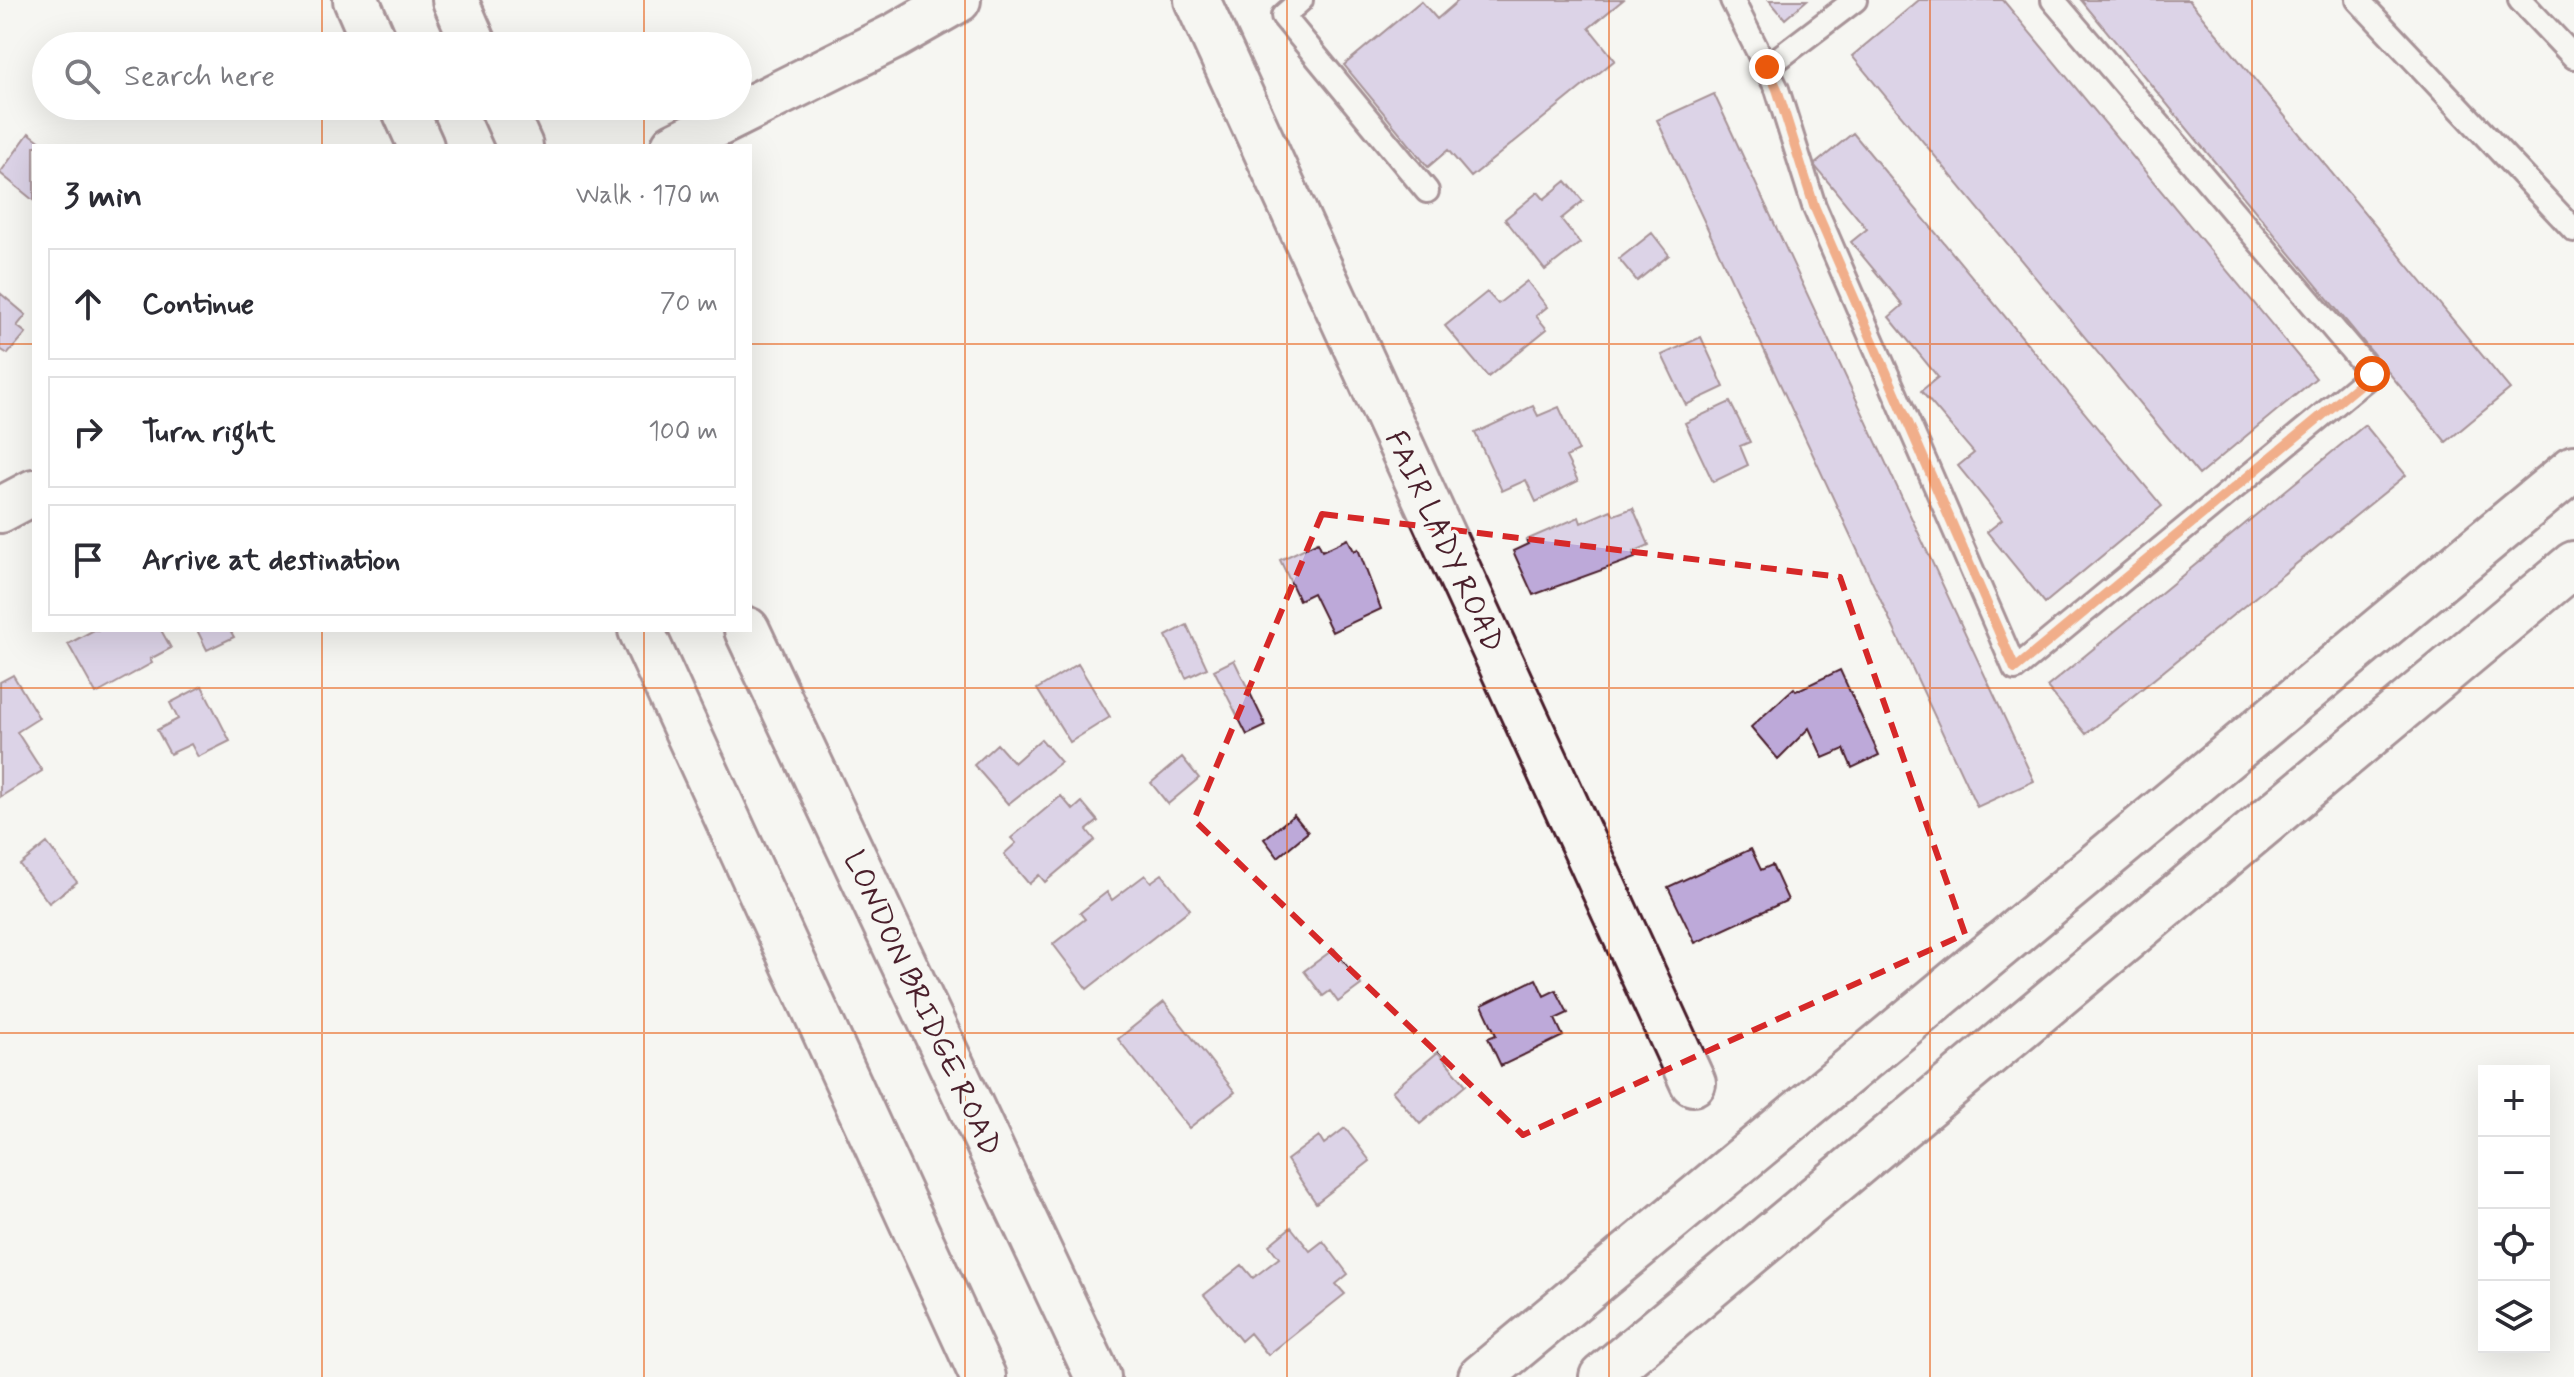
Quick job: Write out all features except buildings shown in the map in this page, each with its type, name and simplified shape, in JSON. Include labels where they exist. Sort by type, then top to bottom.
[{"type":"main road","points":[[356,0],[370,32]]},
{"type":"main road","points":[[455,0],[469,32]]},
{"type":"main road","points":[[752,107],[895,36],[958,0]]},
{"type":"main road","name":"FAIR LADY ROAD","points":[[1197,0],[1693,1083]]},
{"type":"main road","points":[[409,120],[420,144]]},
{"type":"main road","points":[[508,120],[519,144]]},
{"type":"main road","points":[[678,144],[726,120]]},
{"type":"main road","points":[[1481,1377],[2574,468]]},
{"type":"main road","points":[[0,510],[32,493]]},
{"type":"main road","points":[[1602,1377],[2574,564]]},
{"type":"main road","points":[[642,632],[983,1377]]},
{"type":"main road","name":"LONDON BRIDGE ROAD","points":[[748,632],[1098,1377]]},
{"type":"lane","points":[[1301,0],[1283,16],[1427,191]]},
{"type":"lane","points":[[1732,0],[1777,89],[1814,206],[2015,669],[2372,374],[2053,0]]},
{"type":"lane","points":[[1767,67],[1855,0]]},
{"type":"lane","points":[[2358,0],[2574,230]]},
{"type":"lane","points":[[2520,0],[2574,57]]},
{"type":"highlighted area","points":[[1322,514],[1840,577],[1965,934],[1523,1135],[1194,820]]},
{"type":"route","points":[[1767,67],[1777,89],[1814,206],[2015,669],[2372,374]]}]
